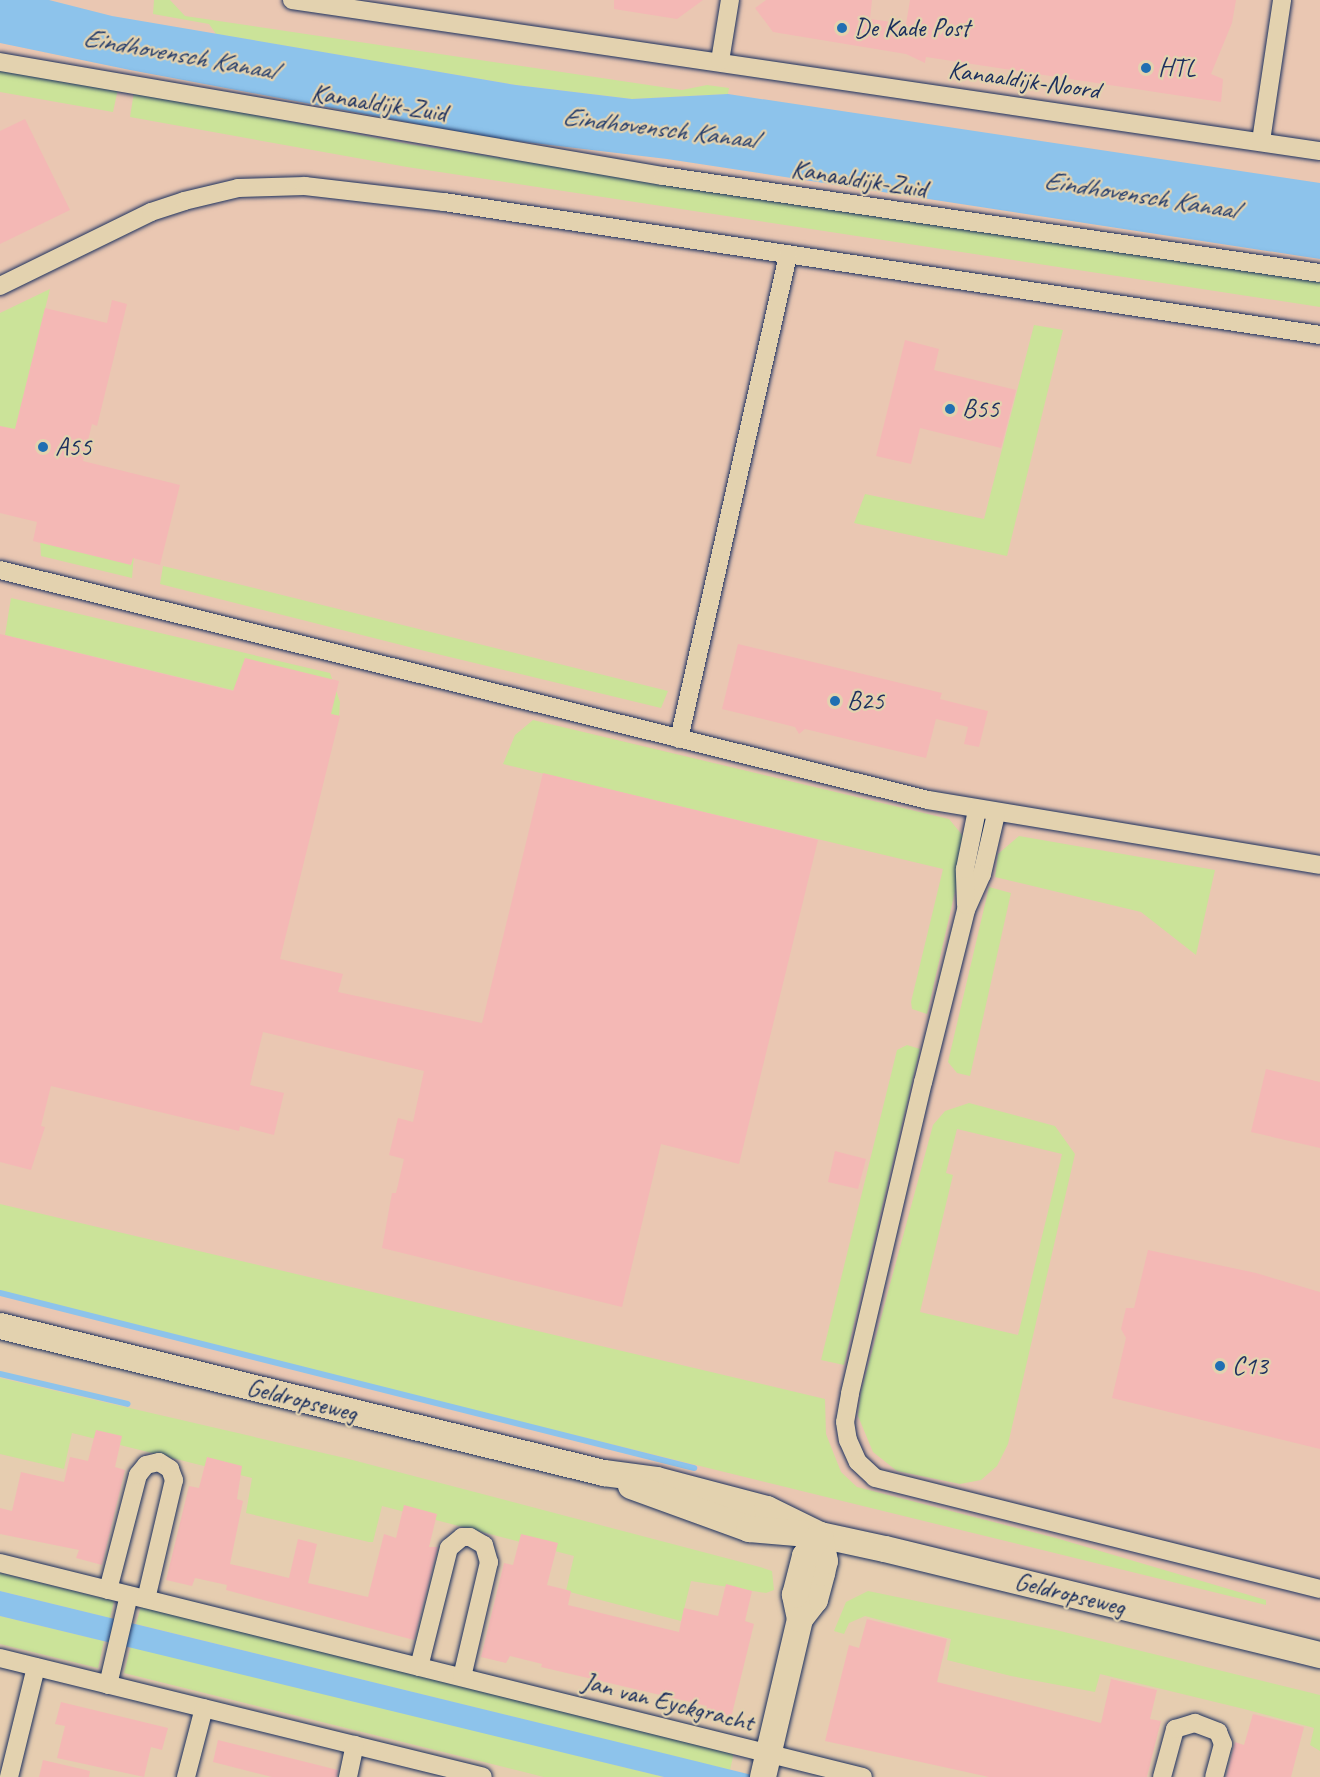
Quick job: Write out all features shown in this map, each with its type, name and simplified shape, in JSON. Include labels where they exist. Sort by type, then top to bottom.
[{"type":"main road","name":"Geldropseweg","points":[[0,1326],[604,1473],[653,1497],[748,1529],[820,1535],[1320,1655]]},
{"type":"main road","points":[[765,1766],[800,1619],[815,1600],[825,1561],[820,1535]]},
{"type":"street","name":"Kanaaldijk-Noord","points":[[292,0],[720,61],[1320,151]]},
{"type":"street","points":[[720,61],[730,0]]},
{"type":"street","points":[[1261,141],[1282,0]]},
{"type":"street","name":"Kanaaldijk-Zuid","points":[[0,62],[651,174],[1320,273]]},
{"type":"street","points":[[0,286],[151,212],[184,201],[249,188],[305,186],[444,202],[1320,335]]},
{"type":"street","points":[[679,739],[788,255]]},
{"type":"street","points":[[0,570],[679,739],[977,810],[1320,865]]},
{"type":"street","points":[[966,910],[965,869],[977,810]]},
{"type":"street","points":[[996,814],[982,873],[966,910],[850,1394],[845,1422],[858,1462],[875,1478],[896,1484],[1320,1589]]},
{"type":"street","points":[[108,1590],[138,1475],[146,1465],[159,1462],[170,1469],[174,1480],[109,1678]]},
{"type":"street","points":[[419,1667],[449,1548],[462,1537],[470,1537],[484,1545],[489,1562],[462,1677]]},
{"type":"street","name":"Jan van Eyckgracht","points":[[0,1563],[108,1590],[134,1600],[462,1677],[765,1766],[863,1777]]},
{"type":"street","points":[[0,1659],[109,1678],[204,1708],[483,1777]]},
{"type":"street","points":[[9,1777],[36,1667]]},
{"type":"street","points":[[186,1777],[204,1708]]},
{"type":"street","points":[[1162,1777],[1175,1729],[1195,1723],[1218,1732],[1222,1744],[1214,1777]]},
{"type":"street","points":[[348,1777],[355,1745]]},
{"type":"shaded area","points":[[0,0],[1320,0],[1320,1637],[800,1527],[268,1391],[0,1312]]},
{"type":"green space","points":[[154,0],[170,0],[185,16],[682,90],[707,85],[729,88],[728,94],[632,99],[516,85],[216,34],[209,24],[153,14]]},
{"type":"green space","points":[[0,68],[118,89],[113,112],[0,92]]},
{"type":"green space","points":[[134,92],[409,144],[1320,281],[1320,307],[407,167],[130,117]]},
{"type":"green space","points":[[50,289],[15,430],[0,427],[0,313]]},
{"type":"green space","points":[[1034,325],[1063,330],[1007,556],[854,523],[865,494],[984,519]]},
{"type":"green space","points":[[40,537],[134,554],[132,578],[41,556]]},
{"type":"green space","points":[[163,566],[668,691],[661,708],[433,653],[160,584]]},
{"type":"green space","points":[[11,598],[330,673],[340,702],[339,716],[5,635]]},
{"type":"green space","points":[[533,720],[949,819],[963,836],[962,861],[927,1014],[912,1009],[911,1002],[943,869],[503,764],[515,735]]},
{"type":"green space","points":[[1019,836],[1215,870],[1196,955],[1141,912],[995,877],[998,854]]},
{"type":"green space","points":[[989,887],[1011,893],[970,1076],[957,1073],[948,1062]]},
{"type":"green space","points":[[907,1045],[920,1049],[844,1365],[821,1360],[897,1050]]},
{"type":"green space","points":[[969,1103],[1055,1126],[1075,1154],[1008,1444],[997,1466],[981,1480],[960,1484],[897,1471],[873,1452],[858,1416],[861,1392],[933,1125],[945,1111]],"holes":[[[957,1129],[1062,1154],[1018,1335],[920,1312],[953,1175],[946,1173]]]},
{"type":"green space","points":[[0,1204],[825,1399],[826,1434],[841,1472],[857,1487],[1056,1538],[1266,1600],[1266,1605],[0,1294]]},
{"type":"green space","points":[[0,1378],[345,1458],[760,1567],[772,1571],[774,1590],[766,1593],[691,1581],[681,1621],[566,1591],[574,1556],[382,1506],[373,1542],[369,1542],[246,1513],[252,1478],[72,1433],[64,1469],[0,1454]]},
{"type":"green space","points":[[0,1573],[114,1601],[110,1618],[0,1591]]},
{"type":"green space","points":[[868,1591],[1056,1630],[1320,1695],[1320,1751],[1310,1745],[1314,1728],[1244,1709],[1100,1674],[1095,1692],[1011,1676],[947,1660],[951,1639],[865,1616],[849,1623],[844,1634],[834,1631],[846,1602]]},
{"type":"green space","points":[[141,1607],[732,1751],[730,1770],[136,1624]]},
{"type":"green space","points":[[0,1616],[104,1641],[98,1668],[0,1644]]},
{"type":"green space","points":[[131,1646],[664,1777],[544,1777],[124,1673]]},
{"type":"water","name":"Eindhovensch Kanaal","points":[[0,0],[49,0],[112,16],[516,85],[632,99],[728,94],[1320,183],[1320,259],[667,159],[492,138],[130,70],[0,43]]},
{"type":"water","points":[[0,1591],[760,1777],[664,1777],[0,1616]]},
{"type":"building","points":[[614,0],[703,0],[677,19],[614,9]]},
{"type":"building","points":[[766,0],[872,0],[870,19],[906,24],[910,0],[1236,0],[1232,23],[1211,74],[1223,79],[1221,102],[926,57],[925,63],[906,54],[773,32],[755,8]]},
{"type":"building","points":[[25,119],[70,210],[0,244],[0,131]]},
{"type":"building","name":"A55","points":[[112,300],[127,304],[97,426],[92,424],[83,461],[180,485],[160,565],[133,558],[131,565],[33,541],[37,522],[0,513],[0,426],[15,429],[45,308],[107,323]]},
{"type":"building","name":"B55","points":[[905,340],[939,349],[934,370],[1016,390],[1001,448],[920,428],[911,464],[876,456]]},
{"type":"building","points":[[0,634],[233,691],[245,658],[339,681],[331,714],[340,716],[280,959],[343,974],[338,992],[482,1023],[543,773],[818,840],[739,1164],[661,1144],[622,1307],[382,1248],[392,1193],[396,1193],[404,1159],[389,1155],[398,1118],[413,1122],[424,1071],[263,1032],[250,1085],[284,1093],[274,1135],[240,1126],[239,1131],[51,1086],[41,1126],[45,1127],[31,1170],[0,1162]]},
{"type":"building","name":"B25","points":[[738,644],[942,693],[940,699],[988,711],[979,747],[964,744],[968,727],[936,719],[926,758],[805,729],[799,734],[795,727],[722,709]]},
{"type":"building","points":[[1266,1069],[1320,1082],[1320,1148],[1251,1132]]},
{"type":"building","points":[[835,1151],[866,1159],[858,1189],[828,1182]]},
{"type":"building","name":"C13","points":[[1148,1250],[1256,1273],[1320,1292],[1320,1449],[1112,1398],[1126,1338],[1121,1329],[1126,1308],[1134,1308]]},
{"type":"building","points":[[96,1430],[122,1436],[115,1467],[125,1470],[102,1565],[76,1558],[79,1550],[0,1534],[0,1508],[12,1511],[21,1472],[64,1482],[70,1457],[88,1461]]},
{"type":"building","points":[[207,1457],[242,1466],[237,1499],[243,1501],[230,1564],[289,1578],[298,1539],[317,1544],[308,1583],[368,1597],[384,1534],[396,1538],[404,1505],[437,1514],[429,1547],[438,1547],[414,1640],[226,1590],[227,1585],[195,1578],[192,1586],[166,1580],[189,1486],[199,1488]]},
{"type":"building","points":[[521,1534],[558,1543],[547,1585],[571,1591],[568,1605],[679,1632],[684,1608],[718,1616],[726,1584],[752,1591],[745,1621],[754,1624],[731,1718],[706,1712],[707,1706],[541,1667],[542,1664],[510,1656],[506,1663],[481,1657],[504,1563],[513,1565]]},
{"type":"building","points":[[867,1619],[947,1639],[937,1682],[1101,1723],[1111,1679],[1157,1690],[1150,1719],[1161,1721],[1147,1777],[989,1777],[825,1741],[849,1645],[859,1648]]},
{"type":"building","points":[[61,1702],[168,1728],[162,1750],[151,1747],[144,1777],[57,1758],[65,1726],[55,1724]]},
{"type":"building","points":[[1253,1714],[1304,1727],[1291,1777],[1226,1777],[1235,1742],[1244,1745]]},
{"type":"building","points":[[218,1740],[338,1770],[337,1777],[272,1777],[213,1762]]},
{"type":"building","points":[[43,1760],[90,1771],[89,1777],[39,1777]]},
{"type":"waterway","points":[[0,1293],[694,1468]]},
{"type":"waterway","points":[[0,1374],[128,1404]]},
{"type":"place","name":"De Kade Post","points":[[842,28]]},
{"type":"place","name":"HTL","points":[[1146,68]]},
{"type":"place","name":"B55","points":[[950,409]]},
{"type":"place","name":"A55","points":[[43,447]]},
{"type":"place","name":"B25","points":[[835,701]]},
{"type":"place","name":"C13","points":[[1220,1366]]}]
